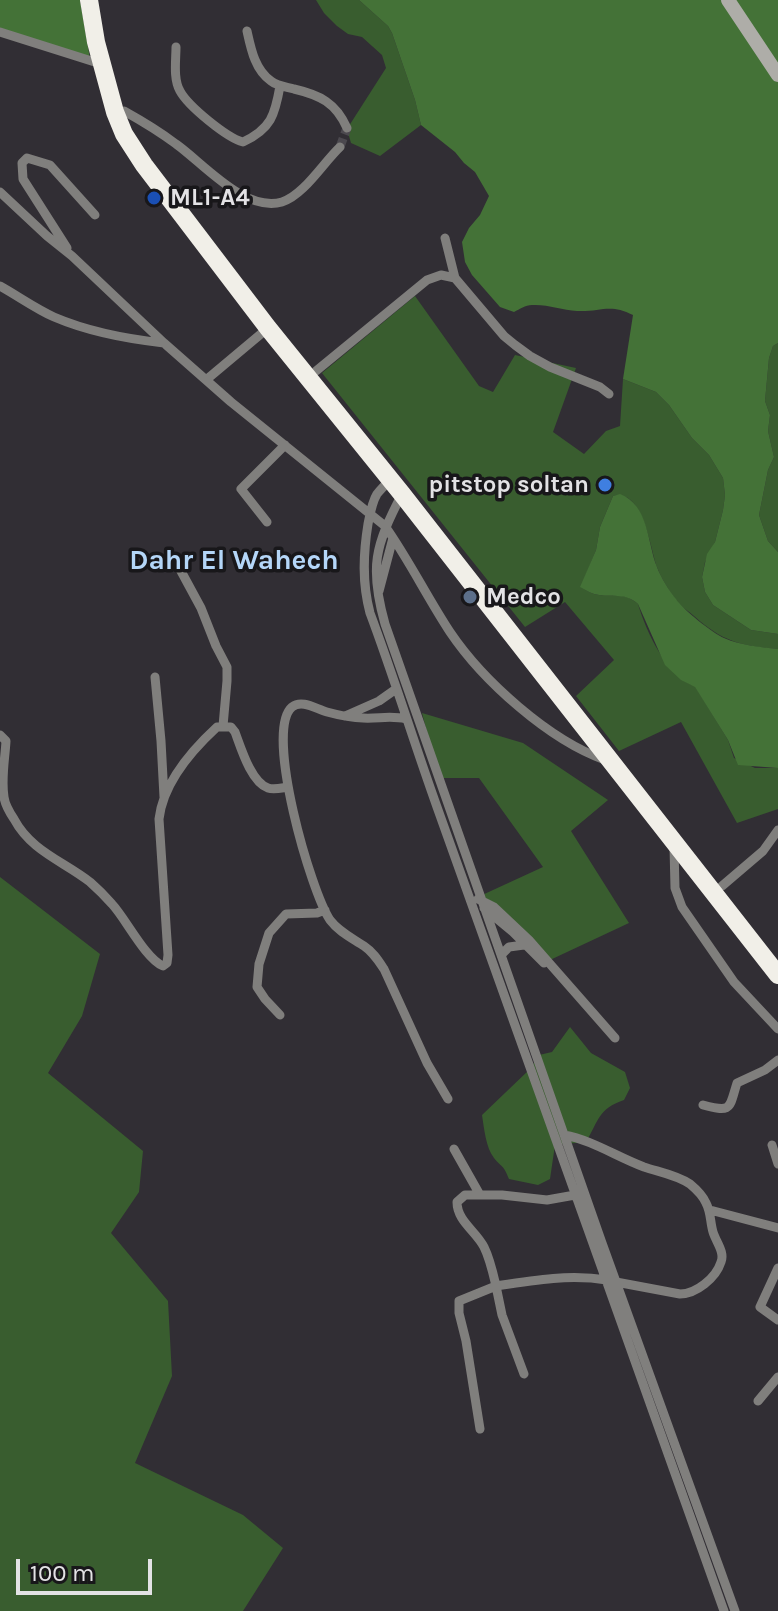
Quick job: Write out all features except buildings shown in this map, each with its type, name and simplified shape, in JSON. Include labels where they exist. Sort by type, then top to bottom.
[{"type":"highway","points":[[89,0],[101,64],[115,112],[124,134],[144,165],[268,328],[612,763],[755,936],[778,958]]},
{"type":"highway","points":[[95,0],[124,111],[153,160],[252,292],[722,886],[778,975]]},
{"type":"main road","points":[[728,0],[778,75]]},
{"type":"street","points":[[247,31],[253,56],[269,81],[324,99],[340,113],[347,128]]},
{"type":"street","points":[[0,32],[101,64]]},
{"type":"street","points":[[176,47],[180,91],[212,124],[235,140],[243,142],[265,129],[276,106],[280,86]]},
{"type":"street","points":[[124,111],[175,143],[224,184],[255,201],[282,202],[293,196],[340,147]]},
{"type":"street","points":[[72,256],[23,179],[22,163],[27,158],[50,165],[95,215]]},
{"type":"street","points":[[0,192],[206,380],[385,526],[403,550],[451,633],[491,681],[566,742],[612,763]]},
{"type":"street","points":[[445,238],[455,278],[504,336],[522,351],[609,394]]},
{"type":"street","points":[[316,371],[427,280],[441,275],[455,278]]},
{"type":"street","points":[[0,286],[65,321],[135,340],[164,343]]},
{"type":"street","points":[[206,380],[268,328]]},
{"type":"street","points":[[267,522],[241,489],[285,445]]},
{"type":"street","points":[[396,487],[376,495],[370,514],[364,547],[366,597],[406,719],[477,902],[501,955],[564,1135],[575,1195],[612,1281]]},
{"type":"street","points":[[396,487],[375,571],[378,598],[390,638],[477,902],[572,1172],[714,1567],[735,1611]]},
{"type":"street","points":[[378,598],[393,538]]},
{"type":"street","points":[[175,560],[201,608],[227,667],[223,726]]},
{"type":"street","points":[[155,677],[164,798]]},
{"type":"street","points":[[345,716],[379,701],[396,689]]},
{"type":"street","points":[[406,719],[395,716],[345,716],[298,704],[291,708],[282,734],[295,823],[325,910],[338,928],[380,962],[427,1063],[448,1099]]},
{"type":"street","points":[[0,735],[6,741],[4,799],[18,826],[36,847],[104,895],[150,956],[163,966],[167,963],[168,955],[159,819],[169,787],[198,746],[217,727],[223,726],[231,727],[235,732],[255,778],[265,788],[288,787]]},
{"type":"street","points":[[722,886],[763,851],[778,830]]},
{"type":"street","points":[[674,840],[675,888],[682,907],[734,982],[778,1029]]},
{"type":"street","points":[[477,902],[553,970]]},
{"type":"street","points":[[477,902],[494,907],[517,928],[615,1038]]},
{"type":"street","points":[[280,1015],[257,987],[259,964],[269,933],[286,914],[325,910]]},
{"type":"street","points":[[501,955],[509,947],[524,945]]},
{"type":"street","points":[[703,1105],[721,1109],[728,1107],[733,1101],[737,1083],[778,1060]]},
{"type":"street","points":[[480,1429],[459,1301],[496,1286],[553,1277],[590,1277],[680,1294],[689,1293],[708,1280],[721,1262],[710,1210],[703,1196],[684,1180],[627,1160],[577,1137],[564,1135]]},
{"type":"street","points":[[772,1145],[778,1164]]},
{"type":"street","points":[[454,1149],[480,1195]]},
{"type":"street","points":[[524,1374],[502,1315],[486,1251],[463,1220],[457,1206],[460,1197],[465,1195],[547,1200],[575,1195]]},
{"type":"street","points":[[710,1210],[778,1228]]},
{"type":"street","points":[[778,1268],[760,1307],[778,1320]]},
{"type":"street","points":[[758,1401],[778,1377]]},
{"type":"street","points":[[714,1567],[724,1611]]},
{"type":"green space","points":[[0,0],[80,0],[90,59],[0,29]]},
{"type":"green space","points":[[316,0],[359,0],[392,33],[421,125],[380,156],[351,143],[347,129],[386,68],[382,55],[362,37],[348,34],[337,26]]},
{"type":"green space","points":[[359,0],[778,0],[778,343],[773,346],[769,358],[765,401],[770,415],[768,431],[774,457],[768,470],[759,515],[768,541],[778,552],[778,634],[751,630],[713,605],[705,592],[702,577],[723,510],[723,478],[709,455],[656,392],[623,379],[633,315],[612,309],[577,311],[538,305],[514,312],[500,307],[472,275],[465,262],[462,242],[489,196],[475,172],[421,125],[392,33]]},
{"type":"green space","points":[[415,296],[479,386],[493,392],[515,355],[576,368],[553,432],[584,454],[606,431],[620,426],[623,379],[656,392],[709,455],[723,478],[725,495],[715,542],[705,562],[702,577],[705,592],[713,605],[751,630],[778,634],[778,649],[742,644],[723,637],[679,603],[659,571],[644,521],[632,501],[623,496],[613,496],[581,587],[596,595],[624,597],[638,604],[659,652],[675,673],[695,686],[728,740],[734,758],[755,768],[778,768],[778,809],[737,823],[681,722],[619,751],[576,696],[614,660],[565,602],[525,627],[322,373]]},
{"type":"green space","points":[[778,343],[778,552],[768,541],[759,515],[768,470],[774,457],[768,431],[770,415],[765,401],[769,358],[773,346]]},
{"type":"green space","points":[[620,494],[630,499],[642,515],[658,571],[684,608],[724,638],[778,649],[778,768],[738,765],[728,740],[695,687],[681,680],[665,665],[638,604],[624,597],[596,595],[580,587],[596,550],[600,527],[613,496]]},
{"type":"green space","points":[[422,713],[523,743],[608,800],[571,831],[629,923],[550,960],[480,896],[543,867],[479,778],[439,778]]},
{"type":"green space","points":[[0,877],[100,954],[82,1016],[48,1073],[143,1151],[139,1192],[111,1233],[168,1301],[172,1376],[135,1463],[243,1515],[283,1548],[243,1611],[0,1611]]},
{"type":"green space","points":[[570,1027],[591,1053],[625,1072],[630,1088],[624,1100],[609,1107],[600,1116],[586,1142],[555,1145],[550,1179],[538,1185],[509,1179],[489,1149],[482,1115],[530,1069],[539,1055],[552,1052]]},
{"type":"tunnel","points":[[340,147],[347,128]]},
{"type":"place","name":"ML1-A4","points":[[154,198]]},
{"type":"place","name":"pitstop soltan","points":[[605,485]]},
{"type":"place","name":"Medco","points":[[470,597]]},
{"type":"district","name":"Dahr El Wahech","points":[[234,561]]}]
